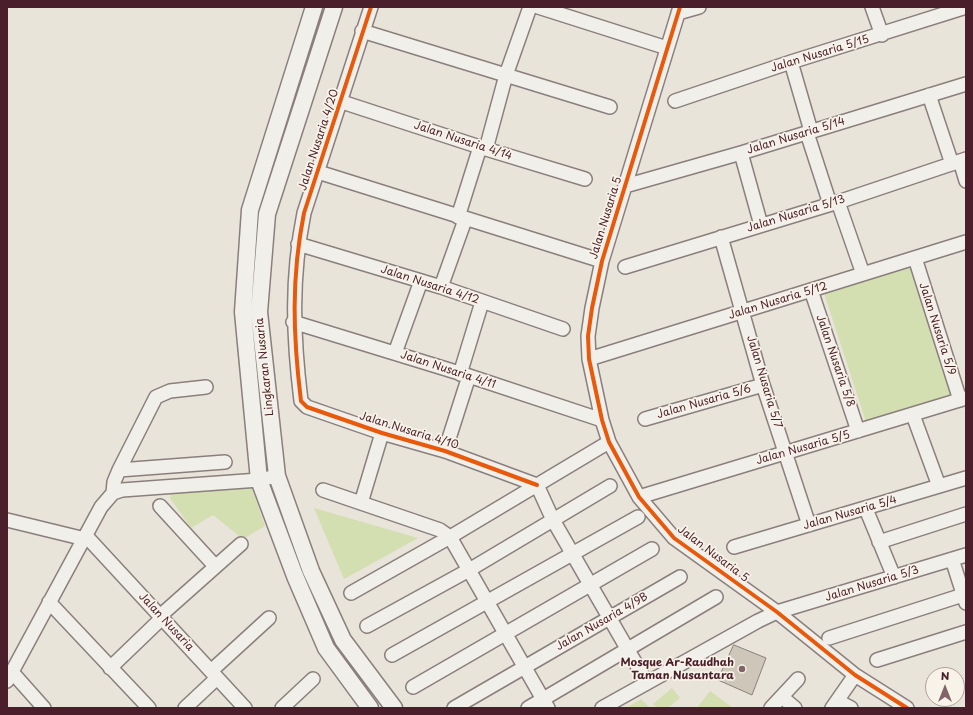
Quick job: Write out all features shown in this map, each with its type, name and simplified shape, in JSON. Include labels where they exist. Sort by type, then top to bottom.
[{"type":"main road","name":"Lingkaran Nusaria","points":[[314,7],[250,210],[243,312],[259,480],[295,576],[326,648],[370,708]]},
{"type":"main road","name":"Lingkaran Nusaria","points":[[334,7],[267,214],[259,312],[277,476],[311,571],[344,640],[394,708]]},
{"type":"street","name":"Jalan Nusaria 4/20","points":[[301,401],[293,322],[298,244],[304,213],[342,102],[362,31],[371,7]]},
{"type":"street","points":[[441,287],[506,75],[530,7]]},
{"type":"street","points":[[538,7],[566,11],[667,48]]},
{"type":"street","points":[[679,10],[699,7]]},
{"type":"street","points":[[872,7],[882,35]]},
{"type":"street","name":"Jalan Nusaria 5/15","points":[[675,101],[791,62],[882,35],[966,7]]},
{"type":"street","name":"Jalan Nusaria 5","points":[[679,10],[602,261],[589,329],[589,359],[602,420],[610,442],[639,498],[674,538],[777,612],[855,674],[907,708]]},
{"type":"street","points":[[362,31],[610,107]]},
{"type":"street","points":[[791,62],[809,132],[834,203],[863,274]]},
{"type":"street","name":"Jalan Nusaria 5/14","points":[[625,186],[741,153],[966,84]]},
{"type":"street","points":[[929,95],[966,181]]},
{"type":"street","name":"Jalan Nusaria 4/14","points":[[342,102],[483,148],[585,179]]},
{"type":"street","points":[[741,153],[761,225]]},
{"type":"street","name":"Jalan Nusaria 5/13","points":[[625,268],[834,203],[959,162]]},
{"type":"street","points":[[318,172],[602,261]]},
{"type":"street","name":"Jalan Nusaria 5/7","points":[[721,237],[763,385],[809,525]]},
{"type":"street","name":"Jalan Nusaria 5/12","points":[[589,359],[966,242]]},
{"type":"street","name":"Jalan Nusaria 4/12","points":[[298,244],[441,287],[562,328]]},
{"type":"street","name":"Jalan Nusaria 5/9","points":[[915,258],[963,399]]},
{"type":"street","points":[[395,353],[422,281]]},
{"type":"street","name":"Jalan Nusaria 5/8","points":[[811,290],[858,431]]},
{"type":"street","points":[[445,451],[482,302]]},
{"type":"street","name":"Jalan Nusaria 4/11","points":[[293,322],[465,375],[602,420]]},
{"type":"street","name":"Jalan Nusaria 5/6","points":[[645,419],[763,385]]},
{"type":"street","points":[[113,494],[114,482],[119,470],[156,397],[170,391],[206,387]]},
{"type":"street","name":"Jalan Nusaria 5/5","points":[[639,498],[963,399]]},
{"type":"street","name":"Jalan Nusaria 4/10","points":[[301,401],[307,408],[382,433],[445,451],[537,485]]},
{"type":"street","points":[[913,415],[939,486]]},
{"type":"street","points":[[361,503],[382,433]]},
{"type":"street","points":[[351,593],[450,537],[610,442]]},
{"type":"street","points":[[119,470],[225,462]]},
{"type":"street","points":[[44,708],[9,677],[49,602],[86,538],[101,507],[113,494],[122,490],[259,480],[277,476]]},
{"type":"street","name":"Jalan Nusaria 5/4","points":[[734,547],[866,509],[966,478]]},
{"type":"street","points":[[537,485],[552,520],[647,682]]},
{"type":"street","points":[[367,626],[469,570],[610,486]]},
{"type":"street","points":[[323,490],[440,530],[450,537],[546,704]]},
{"type":"street","points":[[160,506],[215,566]]},
{"type":"street","points":[[866,509],[894,577]]},
{"type":"street","points":[[879,542],[966,514]]},
{"type":"street","points":[[392,655],[638,517]]},
{"type":"street","points":[[7,520],[86,538]]},
{"type":"street","name":"Jalan Nusaria","points":[[86,538],[245,708]]},
{"type":"street","points":[[110,668],[161,617],[215,566],[241,544]]},
{"type":"street","points":[[413,687],[652,549]]},
{"type":"street","name":"Jalan Nusaria 5/3","points":[[602,708],[758,620],[777,612],[966,555]]},
{"type":"street","points":[[829,638],[965,598],[952,560]]},
{"type":"street","name":"Jalan Nusaria 4/9B","points":[[454,708],[680,577]]},
{"type":"street","points":[[528,708],[546,704],[629,650],[716,597]]},
{"type":"street","points":[[49,602],[149,708]]},
{"type":"street","points":[[185,708],[214,675],[269,618]]},
{"type":"street","points":[[877,660],[966,632]]},
{"type":"street","points":[[851,708],[835,704],[855,674]]},
{"type":"street","points":[[282,708],[313,679]]},
{"type":"street","points":[[771,708],[798,679]]},
{"type":"street","points":[[782,697],[795,708]]},
{"type":"green space","points":[[913,264],[955,394],[866,422],[824,293]]},
{"type":"green space","points":[[244,486],[252,488],[265,526],[243,539],[213,515],[191,528],[170,498],[173,490]]},
{"type":"green space","points":[[314,508],[418,538],[344,579]]},
{"type":"green space","points":[[672,688],[680,698],[668,708],[657,708],[653,704]]},
{"type":"green space","points":[[710,691],[733,708],[697,708]]},
{"type":"green space","points":[[641,699],[650,708],[626,708]]},
{"type":"building","name":"Mosque Ar-Raudhah Taman Nusantara","points":[[734,645],[766,658],[752,695],[718,680]]},
{"type":"cycle path","points":[[371,7],[304,213],[295,284],[296,353],[301,401],[307,407],[382,433],[445,451],[537,485]]},
{"type":"cycle path","points":[[680,7],[602,261],[592,308],[588,336],[589,359],[602,420],[609,442],[639,497],[674,538],[777,612],[855,675],[907,708]]},
{"type":"place","name":"Mosque Ar-Raudhah Taman Nusantara","points":[[742,669]]}]
